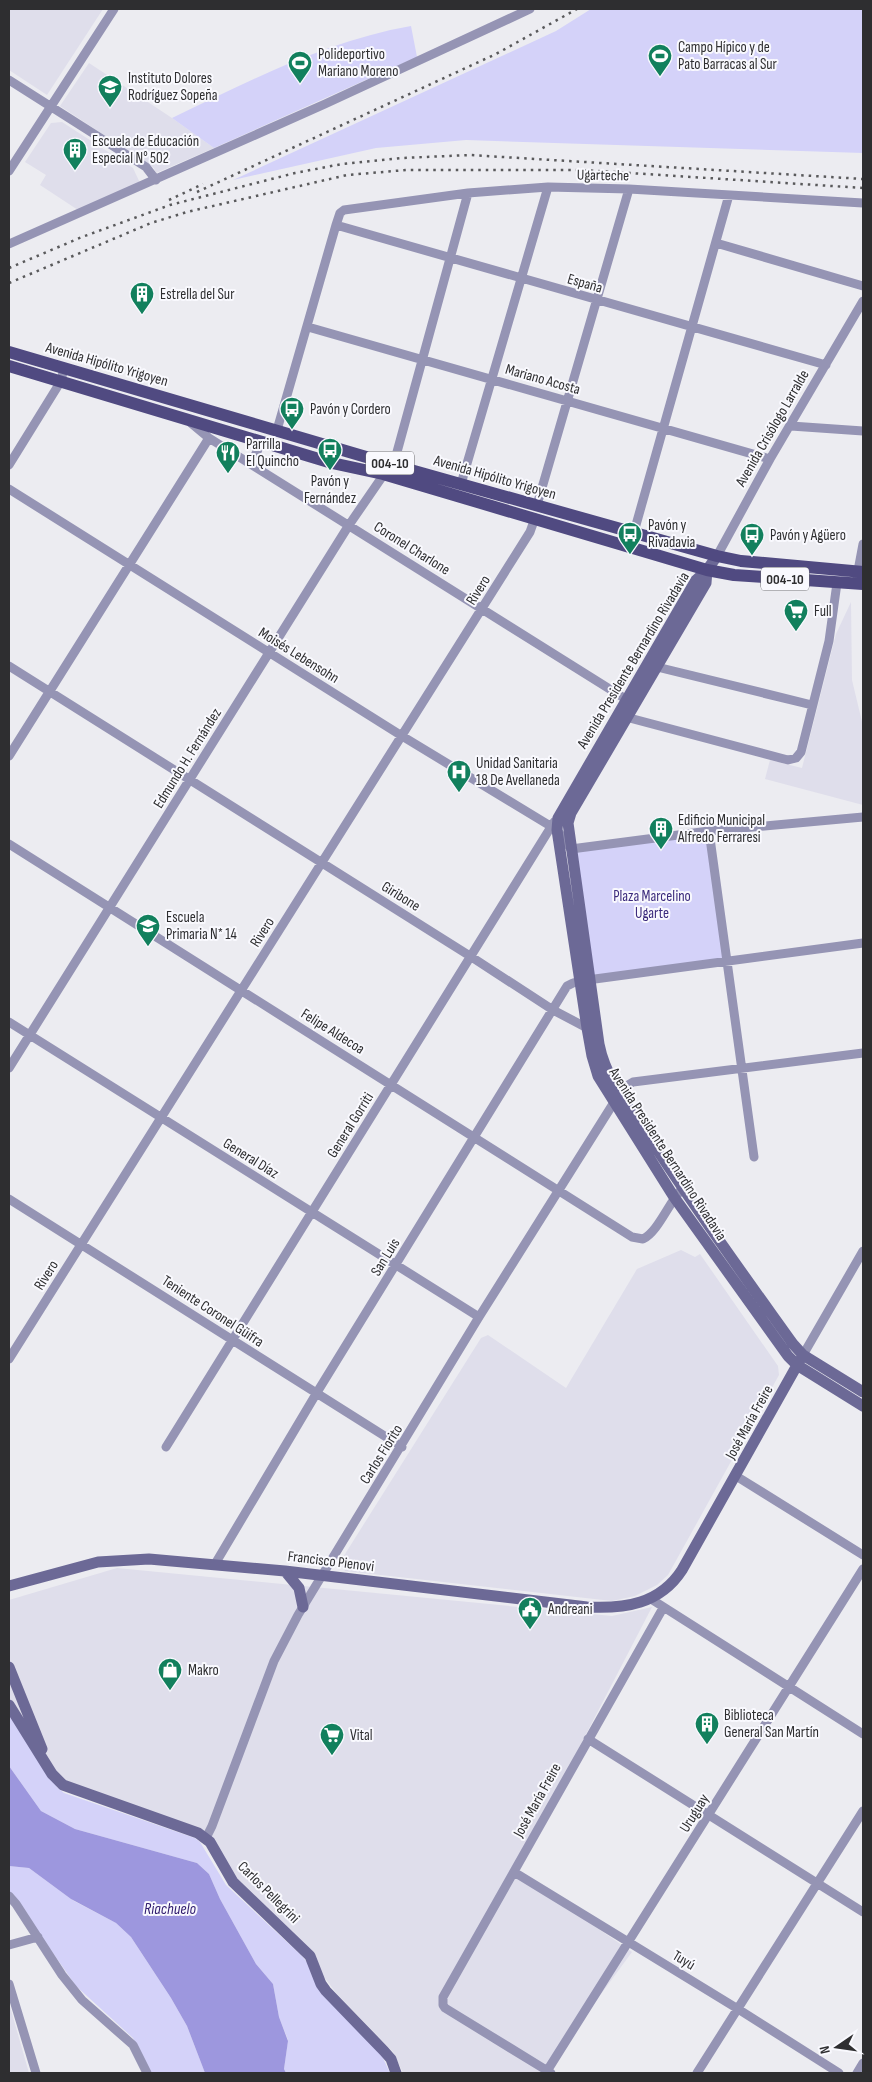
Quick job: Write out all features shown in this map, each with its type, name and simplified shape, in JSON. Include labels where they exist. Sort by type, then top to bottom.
[{"type":"main road","name":"Avenida Hipólito Yrigoyen","points":[[9,352],[63,375],[186,418],[332,462],[383,474],[535,518],[707,570],[734,575],[838,583],[860,578]]},
{"type":"main road","name":"Avenida Hipólito Yrigoyen","points":[[9,366],[63,375],[277,430],[717,556],[860,578]]},
{"type":"main road","name":"Avenida Crisólogo Larralde","points":[[707,570],[717,556]]},
{"type":"main road","name":"Avenida Presidente Bernardino Rivadavia","points":[[616,1097],[605,1066],[585,981],[555,825],[631,702],[657,667],[706,583],[707,570]]},
{"type":"main road","name":"Avenida Presidente Bernardino Rivadavia","points":[[631,702],[696,580],[707,570]]},
{"type":"main road","name":"Avenida Presidente Bernardino Rivadavia","points":[[622,716],[569,818],[568,830],[585,981],[586,1028],[594,1066],[788,1356],[797,1366],[863,1406]]},
{"type":"main road","name":"Avenida Presidente Bernardino Rivadavia","points":[[678,1193],[803,1355],[863,1392]]},
{"type":"main road","name":"José María Freire","points":[[651,1599],[665,1590],[676,1579],[803,1355]]},
{"type":"main road","name":"Francisco Pienovi","points":[[9,1586],[79,1566],[114,1560],[149,1559],[285,1571],[587,1607],[620,1607],[651,1599]]},
{"type":"main road","points":[[285,1571],[299,1588],[303,1607]]},
{"type":"main road","points":[[9,1667],[52,1774]]},
{"type":"main road","points":[[9,1705],[52,1774],[67,1788],[198,1833],[206,1838]]},
{"type":"main road","name":"Carlos Pellegrini","points":[[206,1838],[233,1882],[306,1952],[314,1964],[321,1984],[326,1991],[391,2059],[396,2073]]},
{"type":"street","points":[[9,170],[114,9]]},
{"type":"street","points":[[9,244],[156,180],[530,9]]},
{"type":"street","points":[[9,80],[146,168],[156,180]]},
{"type":"street","points":[[461,484],[523,279],[548,187]]},
{"type":"street","name":"Ugarteche","points":[[336,225],[340,213],[344,210],[468,193],[548,187],[729,194],[863,203]]},
{"type":"street","points":[[537,505],[595,300],[629,189]]},
{"type":"street","name":"Edmundo H. Fernández","points":[[9,1068],[350,525],[391,464],[397,452],[468,193]]},
{"type":"street","points":[[634,532],[729,194]]},
{"type":"street","points":[[277,430],[336,225]]},
{"type":"street","name":"España","points":[[336,225],[449,259],[826,365]]},
{"type":"street","points":[[716,243],[863,286]]},
{"type":"street","name":"Avenida Crisólogo Larralde","points":[[717,556],[770,459],[863,301]]},
{"type":"street","name":"Mariano Acosta","points":[[308,327],[770,459]]},
{"type":"street","points":[[9,465],[63,375]]},
{"type":"street","name":"Coronel Charlone","points":[[186,418],[210,438],[631,702]]},
{"type":"street","points":[[791,426],[863,431]]},
{"type":"street","points":[[9,756],[210,438]]},
{"type":"street","points":[[251,464],[262,441]]},
{"type":"street","name":"Moisés Lebensohn","points":[[9,489],[402,736],[555,825],[571,849]]},
{"type":"street","name":"Rivero","points":[[9,1359],[530,532],[535,518]]},
{"type":"street","points":[[860,578],[863,544]]},
{"type":"street","points":[[622,716],[788,760],[796,758],[801,752],[829,641],[838,583]]},
{"type":"street","name":"Giribone","points":[[9,666],[553,1010],[598,1033]]},
{"type":"street","points":[[657,667],[812,705]]},
{"type":"street","points":[[571,849],[709,831],[863,817]]},
{"type":"street","name":"General Gorriti","points":[[166,1447],[470,956],[555,825]]},
{"type":"street","points":[[709,831],[754,1157]]},
{"type":"street","name":"Felipe Aldecoa","points":[[9,844],[559,1189],[632,1237],[642,1239],[651,1234],[678,1193]]},
{"type":"street","points":[[585,981],[863,943]]},
{"type":"street","name":"San Luis","points":[[215,1564],[316,1394],[567,986],[573,982],[585,981]]},
{"type":"street","name":"General Díaz","points":[[9,1022],[479,1317]]},
{"type":"street","points":[[616,1097],[627,1084],[632,1082],[863,1053]]},
{"type":"street","name":"Carlos Fiorito","points":[[206,1838],[274,1661],[303,1607],[321,1575],[402,1447],[479,1317],[616,1097]]},
{"type":"street","name":"Teniente Coronel Güifra","points":[[9,1199],[402,1447]]},
{"type":"street","name":"José María Freire","points":[[803,1355],[863,1251]]},
{"type":"street","points":[[736,1476],[863,1555]]},
{"type":"street","name":"Uruguay","points":[[549,2072],[628,1942],[863,1569]]},
{"type":"street","points":[[651,1599],[863,1734]]},
{"type":"street","name":"José María Freire","points":[[549,2072],[445,2008],[443,1997],[663,1608]]},
{"type":"street","points":[[588,1739],[863,1912]]},
{"type":"street","points":[[697,2073],[863,1811]]},
{"type":"street","name":"Tuyú","points":[[514,1872],[839,2073]]},
{"type":"street","points":[[9,1896],[62,1975],[82,2000],[133,2045],[147,2073]]},
{"type":"street","points":[[9,1945],[38,1937]]},
{"type":"street","points":[[9,1984],[36,2073]]},
{"type":"street","points":[[857,2073],[863,2063]]},
{"type":"shaded area","points":[[9,9],[103,9],[47,95],[9,70]]},
{"type":"shaded area","name":"Instituto Dolores Rodríguez Sopeña","points":[[89,63],[214,148],[156,173],[154,168],[60,106]]},
{"type":"shaded area","points":[[62,122],[133,168],[140,183],[78,210],[40,185],[46,175],[25,162],[51,123]]},
{"type":"shaded area","points":[[851,602],[852,680],[863,726],[863,805],[765,779],[770,760],[802,768],[836,634]]},
{"type":"shaded area","points":[[681,1250],[695,1257],[700,1254],[778,1366],[779,1375],[668,1575],[657,1585],[635,1596],[612,1601],[345,1571],[340,1562],[481,1338],[488,1335],[566,1388],[637,1269]]},
{"type":"shaded area","points":[[117,1568],[612,1616],[652,1607],[515,1871],[632,1952],[543,2073],[403,2073],[393,2052],[337,1994],[321,1973],[229,1884],[207,1846],[200,1838],[65,1790],[9,1708],[9,1600]]},
{"type":"shaded area","points":[[9,2003],[29,2073],[9,2073]]},
{"type":"green space","name":"Campo Hípico y de Pato Barracas al Sur","points":[[591,9],[863,9],[863,153],[466,140],[376,148],[233,180],[556,31]]},
{"type":"green space","name":"Polideportivo Mariano Moreno","points":[[411,26],[417,57],[214,148],[172,118],[259,77],[318,52],[348,41]]},
{"type":"green space","name":"Plaza Marcelino Ugarte","points":[[709,831],[727,961],[590,980],[571,849]]},
{"type":"green space","points":[[9,1710],[57,1787],[64,1793],[195,1838],[200,1842],[226,1885],[302,1956],[382,2056],[390,2073],[286,2073],[284,2069],[288,2040],[279,2017],[273,1984],[256,1964],[220,1899],[209,1874],[197,1863],[75,1829],[41,1811],[9,1766]]},
{"type":"green space","points":[[9,1866],[29,1868],[74,1901],[116,1923],[131,1937],[187,2026],[205,2073],[151,2073],[133,2038],[76,1986],[27,1913],[14,1895],[9,1892]]},
{"type":"water","name":"Riachuelo","points":[[9,1766],[41,1811],[75,1829],[197,1863],[209,1874],[220,1899],[256,1964],[273,1984],[279,2017],[288,2041],[284,2069],[286,2073],[205,2073],[187,2026],[131,1937],[116,1923],[71,1899],[29,1868],[9,1866]]},
{"type":"railway","points":[[197,192],[496,54],[577,9]]},
{"type":"railway","points":[[9,268],[82,237],[170,205],[295,173],[342,164],[402,158],[470,155],[863,179]]},
{"type":"railway","points":[[9,283],[151,223],[187,212],[347,175],[406,170],[583,170],[863,188]]},
{"type":"railway","points":[[169,200],[203,184]]},
{"type":"place","name":"Campo Hípico y de Pato Barracas al Sur","points":[[660,77]]},
{"type":"place","name":"Polideportivo Mariano Moreno","points":[[300,84]]},
{"type":"place","name":"Instituto Dolores Rodríguez Sopeña","points":[[110,108]]},
{"type":"place","name":"Escuela de Educación Especial N° 502","points":[[75,171]]},
{"type":"place","name":"Estrella del Sur","points":[[142,315]]},
{"type":"place","name":"Pavón y Cordero","points":[[292,430]]},
{"type":"place","name":"Pavón y Fernández","points":[[330,471]]},
{"type":"place","name":"Parrilla El Quincho","points":[[228,474]]},
{"type":"place","name":"Pavón y Rivadavia","points":[[630,555]]},
{"type":"place","name":"Pavón y Agüero","points":[[752,556]]},
{"type":"place","name":"Full","points":[[796,632]]},
{"type":"place","name":"Unidad Sanitaria 18 De Avellaneda","points":[[459,793]]},
{"type":"place","name":"Edificio Municipal Alfredo Ferraresi","points":[[661,850]]},
{"type":"place","name":"Escuela Primaria N* 14","points":[[148,947]]},
{"type":"place","name":"Andreani","points":[[530,1630]]},
{"type":"place","name":"Makro","points":[[170,1691]]},
{"type":"place","name":"Biblioteca General San Martín","points":[[707,1745]]},
{"type":"place","name":"Vital","points":[[332,1756]]}]
